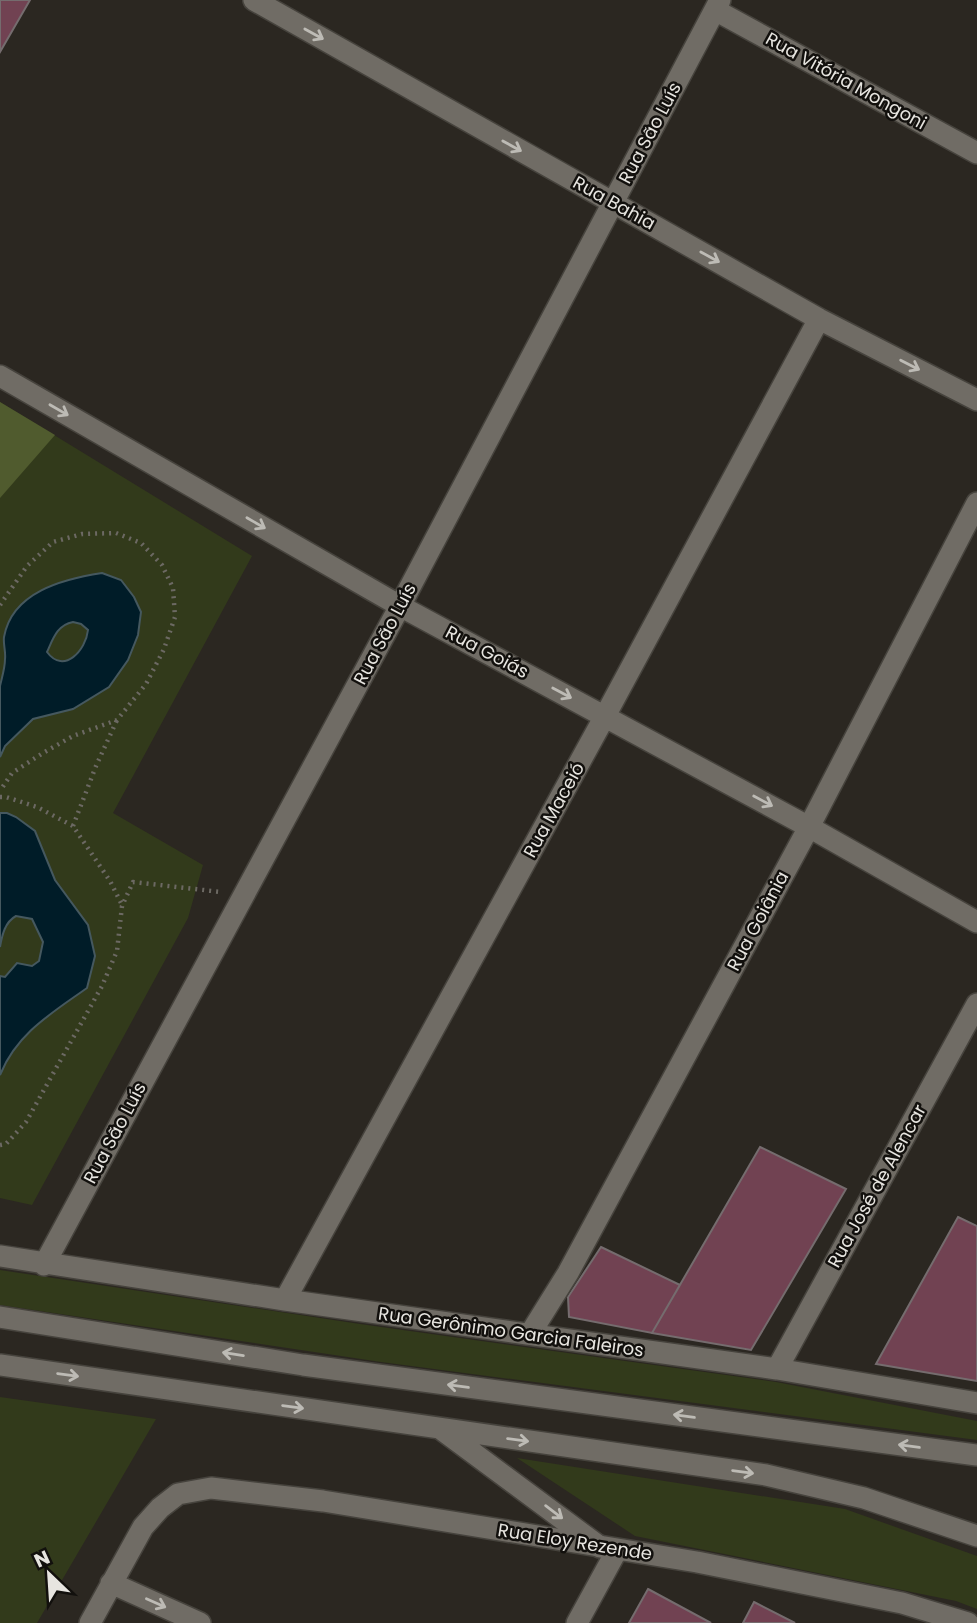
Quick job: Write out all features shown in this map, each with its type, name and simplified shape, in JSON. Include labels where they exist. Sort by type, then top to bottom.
[{"type":"street","name":"Rua Bahia","points":[[254,0],[819,319],[977,400]]},
{"type":"street","name":"Rua São Luís","points":[[44,1265],[400,606],[717,5]]},
{"type":"street","name":"Rua Vitória Mongoni","points":[[717,5],[977,153]]},
{"type":"street","name":"Rua Maceió","points":[[285,1300],[819,319]]},
{"type":"street","name":"Rua Goiás","points":[[0,376],[400,606],[809,827],[977,922]]},
{"type":"street","name":"Rua Goiânia","points":[[530,1334],[575,1261],[809,827],[977,503]]},
{"type":"street","name":"Rua José de Alencar","points":[[777,1369],[977,1004]]},
{"type":"street","name":"Rua Gerônimo Garcia Faleiros","points":[[0,1256],[44,1265],[777,1369],[977,1403]]},
{"type":"street","points":[[0,1317],[303,1365],[977,1455]]},
{"type":"street","points":[[0,1365],[766,1475],[864,1499],[977,1536]]},
{"type":"street","points":[[440,1428],[609,1548],[577,1623]]},
{"type":"street","name":"Rua Eloy Rezende","points":[[111,1583],[143,1527],[160,1508],[178,1494],[211,1488],[311,1499],[801,1581],[902,1603],[968,1623]]},
{"type":"street","points":[[90,1623],[111,1583],[200,1623]]},
{"type":"path","points":[[0,605],[27,566],[53,542],[82,534],[116,533],[141,543],[162,565],[173,588],[175,617],[164,649],[146,684],[117,720],[73,826]]},
{"type":"path","points":[[0,791],[12,773],[43,753],[73,736],[117,720]]},
{"type":"path","points":[[0,797],[37,807],[73,826],[110,881],[122,906]]},
{"type":"path","points":[[0,1145],[6,1144],[26,1122],[102,986],[117,951],[122,906],[134,882],[243,894]]},
{"type":"green space","points":[[0,402],[252,556],[113,813],[203,865],[188,918],[32,1205],[0,1198]]},
{"type":"green space","points":[[0,402],[55,435],[0,498]]},
{"type":"green space","points":[[0,1270],[776,1382],[977,1421],[977,1440],[381,1362],[0,1305]]},
{"type":"green space","points":[[0,1397],[156,1419],[37,1623],[0,1623]]},
{"type":"green space","points":[[517,1458],[845,1509],[977,1556],[977,1609],[956,1601],[635,1536]]},
{"type":"water","points":[[102,573],[121,580],[141,612],[138,635],[128,660],[109,687],[73,709],[33,719],[5,746],[0,757],[0,686],[5,662],[4,637],[9,622],[17,609],[41,590],[71,579]],"holes":[[[73,622],[88,630],[83,645],[73,657],[60,661],[47,652],[59,629]]]},
{"type":"water","points":[[0,813],[16,817],[35,831],[55,880],[88,925],[95,956],[87,988],[49,1015],[26,1036],[7,1060],[0,1075],[0,976],[5,977],[17,963],[32,966],[39,961],[43,942],[32,919],[16,916],[7,925],[0,947]]},
{"type":"building","points":[[0,0],[30,0],[0,52]]},
{"type":"building","points":[[760,1147],[846,1189],[751,1350],[652,1333]]},
{"type":"building","points":[[958,1217],[977,1226],[977,1381],[876,1364]]},
{"type":"building","points":[[601,1247],[680,1285],[652,1333],[569,1317],[568,1297]]},
{"type":"building","points":[[648,1589],[711,1623],[629,1623]]},
{"type":"building","points":[[754,1602],[795,1623],[743,1623]]}]
